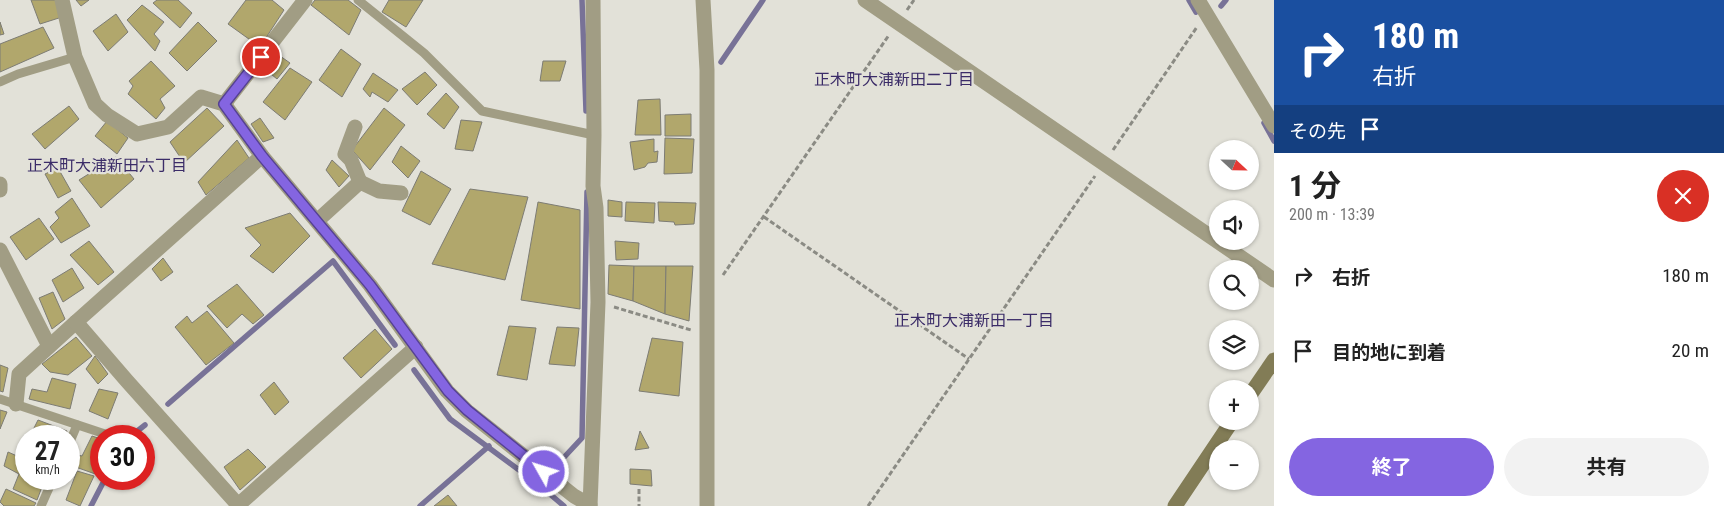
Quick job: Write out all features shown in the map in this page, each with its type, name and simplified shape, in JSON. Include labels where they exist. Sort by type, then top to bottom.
[{"type":"main road","points":[[1259,382],[1274,360]]},
{"type":"main road","points":[[1174,506],[1226,430]]},
{"type":"street","points":[[62,0],[75,57],[95,104],[107,115],[137,134],[168,127],[201,97],[224,104],[262,156],[370,285],[448,391],[467,410],[574,496],[590,506],[598,302],[596,208],[593,186],[592,0]]},
{"type":"street","points":[[224,104],[305,0]]},
{"type":"street","points":[[703,0],[707,70],[707,506]]},
{"type":"street","points":[[865,0],[1274,280]]},
{"type":"street","points":[[1198,0],[1274,126]]},
{"type":"street","points":[[354,127],[345,154],[351,160],[360,182],[379,190],[401,193]]},
{"type":"street","points":[[16,404],[19,374],[262,156]]},
{"type":"street","points":[[317,221],[360,182]]},
{"type":"street","points":[[0,184],[0,190]]},
{"type":"street","points":[[0,250],[5,273],[49,346]]},
{"type":"street","points":[[76,322],[238,506],[416,347]]},
{"type":"lane","points":[[358,0],[424,54],[482,111],[594,135]]},
{"type":"lane","points":[[0,82],[18,74],[75,57]]},
{"type":"lane","points":[[0,399],[77,425]]},
{"type":"lane","points":[[41,506],[48,490]]},
{"type":"path","points":[[868,506],[1206,13]]},
{"type":"path","points":[[707,290],[717,284],[898,23]]},
{"type":"path","points":[[764,216],[970,359]]},
{"type":"path","points":[[598,302],[706,335]]},
{"type":"path","points":[[639,489],[639,506]]},
{"type":"building","points":[[31,0],[57,0],[62,17],[40,24]]},
{"type":"building","points":[[76,0],[89,0],[81,6]]},
{"type":"building","points":[[157,0],[178,0],[192,13],[180,28],[153,3]]},
{"type":"building","points":[[246,0],[272,0],[284,10],[260,47],[228,24]]},
{"type":"building","points":[[315,0],[348,0],[361,10],[349,35],[311,5]]},
{"type":"building","points":[[389,0],[423,0],[406,27],[382,12]]},
{"type":"building","points":[[142,5],[164,22],[154,34],[160,41],[155,51],[127,20]]},
{"type":"building","points":[[116,14],[128,32],[108,51],[93,31]]},
{"type":"building","points":[[0,22],[4,34],[0,35]]},
{"type":"building","points":[[198,22],[217,41],[187,71],[169,53]]},
{"type":"building","points":[[43,27],[54,48],[0,72],[0,44]]},
{"type":"building","points":[[341,49],[361,64],[342,97],[319,80]]},
{"type":"building","points":[[273,51],[290,63],[277,79],[260,65]]},
{"type":"building","points":[[151,61],[175,86],[160,99],[165,108],[156,119],[128,94],[133,86],[129,81]]},
{"type":"building","points":[[543,61],[566,61],[560,81],[540,81]]},
{"type":"building","points":[[290,68],[312,82],[285,120],[263,102]]},
{"type":"building","points":[[425,72],[437,85],[417,105],[402,89]]},
{"type":"building","points":[[373,73],[398,90],[388,102],[372,92],[370,97],[363,89]]},
{"type":"building","points":[[446,93],[459,107],[444,129],[427,114]]},
{"type":"building","points":[[660,99],[661,135],[635,135],[638,100]]},
{"type":"building","points":[[69,106],[79,119],[45,149],[32,134]]},
{"type":"building","points":[[207,108],[224,126],[184,163],[170,142]]},
{"type":"building","points":[[384,108],[405,125],[370,170],[352,150]]},
{"type":"building","points":[[691,114],[691,136],[665,136],[665,115]]},
{"type":"building","points":[[260,118],[274,138],[263,142],[251,124]]},
{"type":"building","points":[[461,120],[482,122],[473,151],[455,149]]},
{"type":"building","points":[[107,121],[128,138],[117,154],[95,136]]},
{"type":"building","points":[[665,138],[694,139],[692,173],[664,174]]},
{"type":"building","points":[[654,139],[654,152],[658,151],[657,162],[648,163],[645,167],[634,170],[630,142]]},
{"type":"building","points":[[237,140],[249,158],[206,195],[198,182]]},
{"type":"building","points":[[401,146],[420,161],[408,178],[392,162]]},
{"type":"building","points":[[116,157],[134,179],[101,208],[79,180]]},
{"type":"building","points":[[332,160],[349,176],[339,187],[326,170]]},
{"type":"building","points":[[58,168],[71,191],[58,198],[45,174]]},
{"type":"building","points":[[421,171],[451,189],[430,225],[402,211]]},
{"type":"building","points":[[470,189],[528,197],[505,280],[432,264]]},
{"type":"building","points":[[72,198],[90,226],[61,243],[50,227],[59,218],[55,212]]},
{"type":"building","points":[[608,200],[622,202],[622,217],[608,216]]},
{"type":"building","points":[[538,202],[580,210],[580,309],[521,300]]},
{"type":"building","points":[[626,202],[655,203],[654,223],[625,221]]},
{"type":"building","points":[[658,202],[696,203],[694,224],[675,225],[674,222],[659,221]]},
{"type":"building","points":[[290,213],[310,236],[273,273],[250,256],[261,245],[245,228]]},
{"type":"building","points":[[39,218],[54,239],[26,260],[10,237]]},
{"type":"building","points":[[89,241],[114,272],[98,285],[70,255]]},
{"type":"building","points":[[615,241],[639,243],[638,259],[616,260]]},
{"type":"building","points":[[163,258],[173,272],[161,281],[152,269]]},
{"type":"building","points":[[609,265],[634,266],[633,301],[608,294]]},
{"type":"building","points":[[634,266],[666,266],[665,314],[633,301]]},
{"type":"building","points":[[666,266],[693,266],[689,321],[665,314]]},
{"type":"building","points":[[72,268],[84,288],[63,302],[52,280]]},
{"type":"building","points":[[237,284],[264,315],[253,324],[242,314],[227,328],[207,306]]},
{"type":"building","points":[[53,292],[65,319],[52,329],[39,298]]},
{"type":"building","points":[[207,311],[234,343],[206,365],[175,327],[187,316],[192,323]]},
{"type":"building","points":[[509,326],[536,328],[527,380],[497,375]]},
{"type":"building","points":[[557,327],[579,328],[575,366],[549,364]]},
{"type":"building","points":[[375,329],[392,349],[361,378],[343,358]]},
{"type":"building","points":[[76,337],[92,356],[68,375],[50,372],[42,364]]},
{"type":"building","points":[[652,338],[683,342],[679,396],[639,391]]},
{"type":"building","points":[[95,356],[108,374],[98,384],[86,369]]},
{"type":"building","points":[[0,365],[8,368],[3,392],[0,391]]},
{"type":"building","points":[[52,378],[76,384],[70,409],[29,399],[32,389],[47,392]]},
{"type":"building","points":[[274,382],[289,402],[275,415],[260,395]]},
{"type":"building","points":[[99,389],[118,393],[108,419],[89,411]]},
{"type":"building","points":[[0,410],[7,412],[0,429]]},
{"type":"building","points":[[38,420],[51,425],[36,425]]},
{"type":"building","points":[[640,431],[649,448],[635,450]]},
{"type":"building","points":[[90,440],[90,472],[80,469],[80,456],[82,456]]},
{"type":"building","points":[[248,449],[266,467],[240,490],[224,467]]},
{"type":"building","points":[[8,452],[15,455],[15,472],[4,466]]},
{"type":"building","points":[[630,469],[651,470],[652,486],[630,484]]},
{"type":"building","points":[[80,472],[90,475],[90,485],[80,506],[66,500],[70,490],[80,490]]},
{"type":"building","points":[[6,489],[36,503],[34,506],[4,506],[0,502]]},
{"type":"building","points":[[15,490],[41,490],[37,500]]},
{"type":"building","points":[[448,495],[457,506],[434,506]]},
{"type":"waterway","points":[[582,0],[586,111]]},
{"type":"waterway","points":[[721,62],[763,0]]},
{"type":"waterway","points":[[1189,0],[1196,12]]},
{"type":"waterway","points":[[1221,6],[1226,0]]},
{"type":"waterway","points":[[1264,123],[1274,141]]},
{"type":"waterway","points":[[555,467],[582,438],[587,192]]},
{"type":"waterway","points":[[168,404],[333,261],[395,345]]},
{"type":"waterway","points":[[414,370],[450,419],[538,484]]},
{"type":"waterway","points":[[420,506],[489,446]]},
{"type":"waterway","points":[[539,483],[564,506]]},
{"type":"waterway","points":[[91,506],[99,490]]},
{"type":"district","name":"正木町大浦新田二丁目","points":[[894,79]]},
{"type":"district","name":"正木町大浦新田六丁目","points":[[107,165]]},
{"type":"district","name":"正木町大浦新田一丁目","points":[[974,320]]},
{"type":"route","points":[[261,57],[224,104],[262,156],[370,285],[448,391],[467,410],[544,472]]}]
